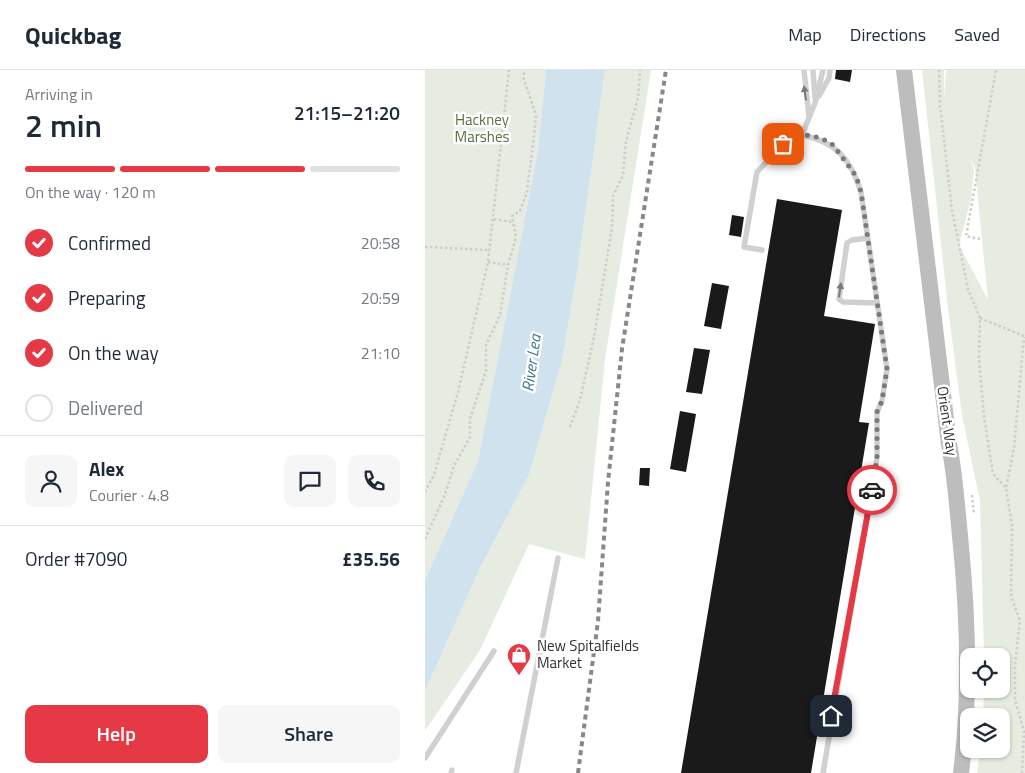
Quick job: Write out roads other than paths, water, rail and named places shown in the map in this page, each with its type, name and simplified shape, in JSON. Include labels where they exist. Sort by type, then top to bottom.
[{"type":"street","name":"Orient Way","points":[[904,70],[949,444],[954,469],[965,582],[967,691],[961,773]]},
{"type":"lane","points":[[804,70],[809,116]]},
{"type":"lane","points":[[813,70],[815,103]]},
{"type":"lane","points":[[815,103],[823,70]]},
{"type":"lane","points":[[802,134],[815,103],[829,78],[830,70]]},
{"type":"lane","points":[[762,250],[745,247],[757,172],[783,144],[802,134],[821,138],[833,145],[856,176],[861,192],[887,369],[882,401],[877,412],[877,458],[823,773]]},
{"type":"lane","points":[[868,238],[852,240],[847,243],[839,299],[843,302],[877,303]]},
{"type":"lane","points":[[516,773],[558,558]]},
{"type":"lane","points":[[425,758],[493,650]]},
{"type":"water","name":"River Lea","points":[[546,70],[605,70],[578,267],[562,361],[529,475],[481,566],[425,691],[425,580],[478,461],[538,150]]},
{"type":"railway","points":[[578,773],[598,621],[608,482],[622,349],[666,70]]},
{"type":"place","name":"New Spitalfields Market","points":[[519,676]]},
{"type":"park label","name":"Hackney Marshes","points":[[482,128]]}]
